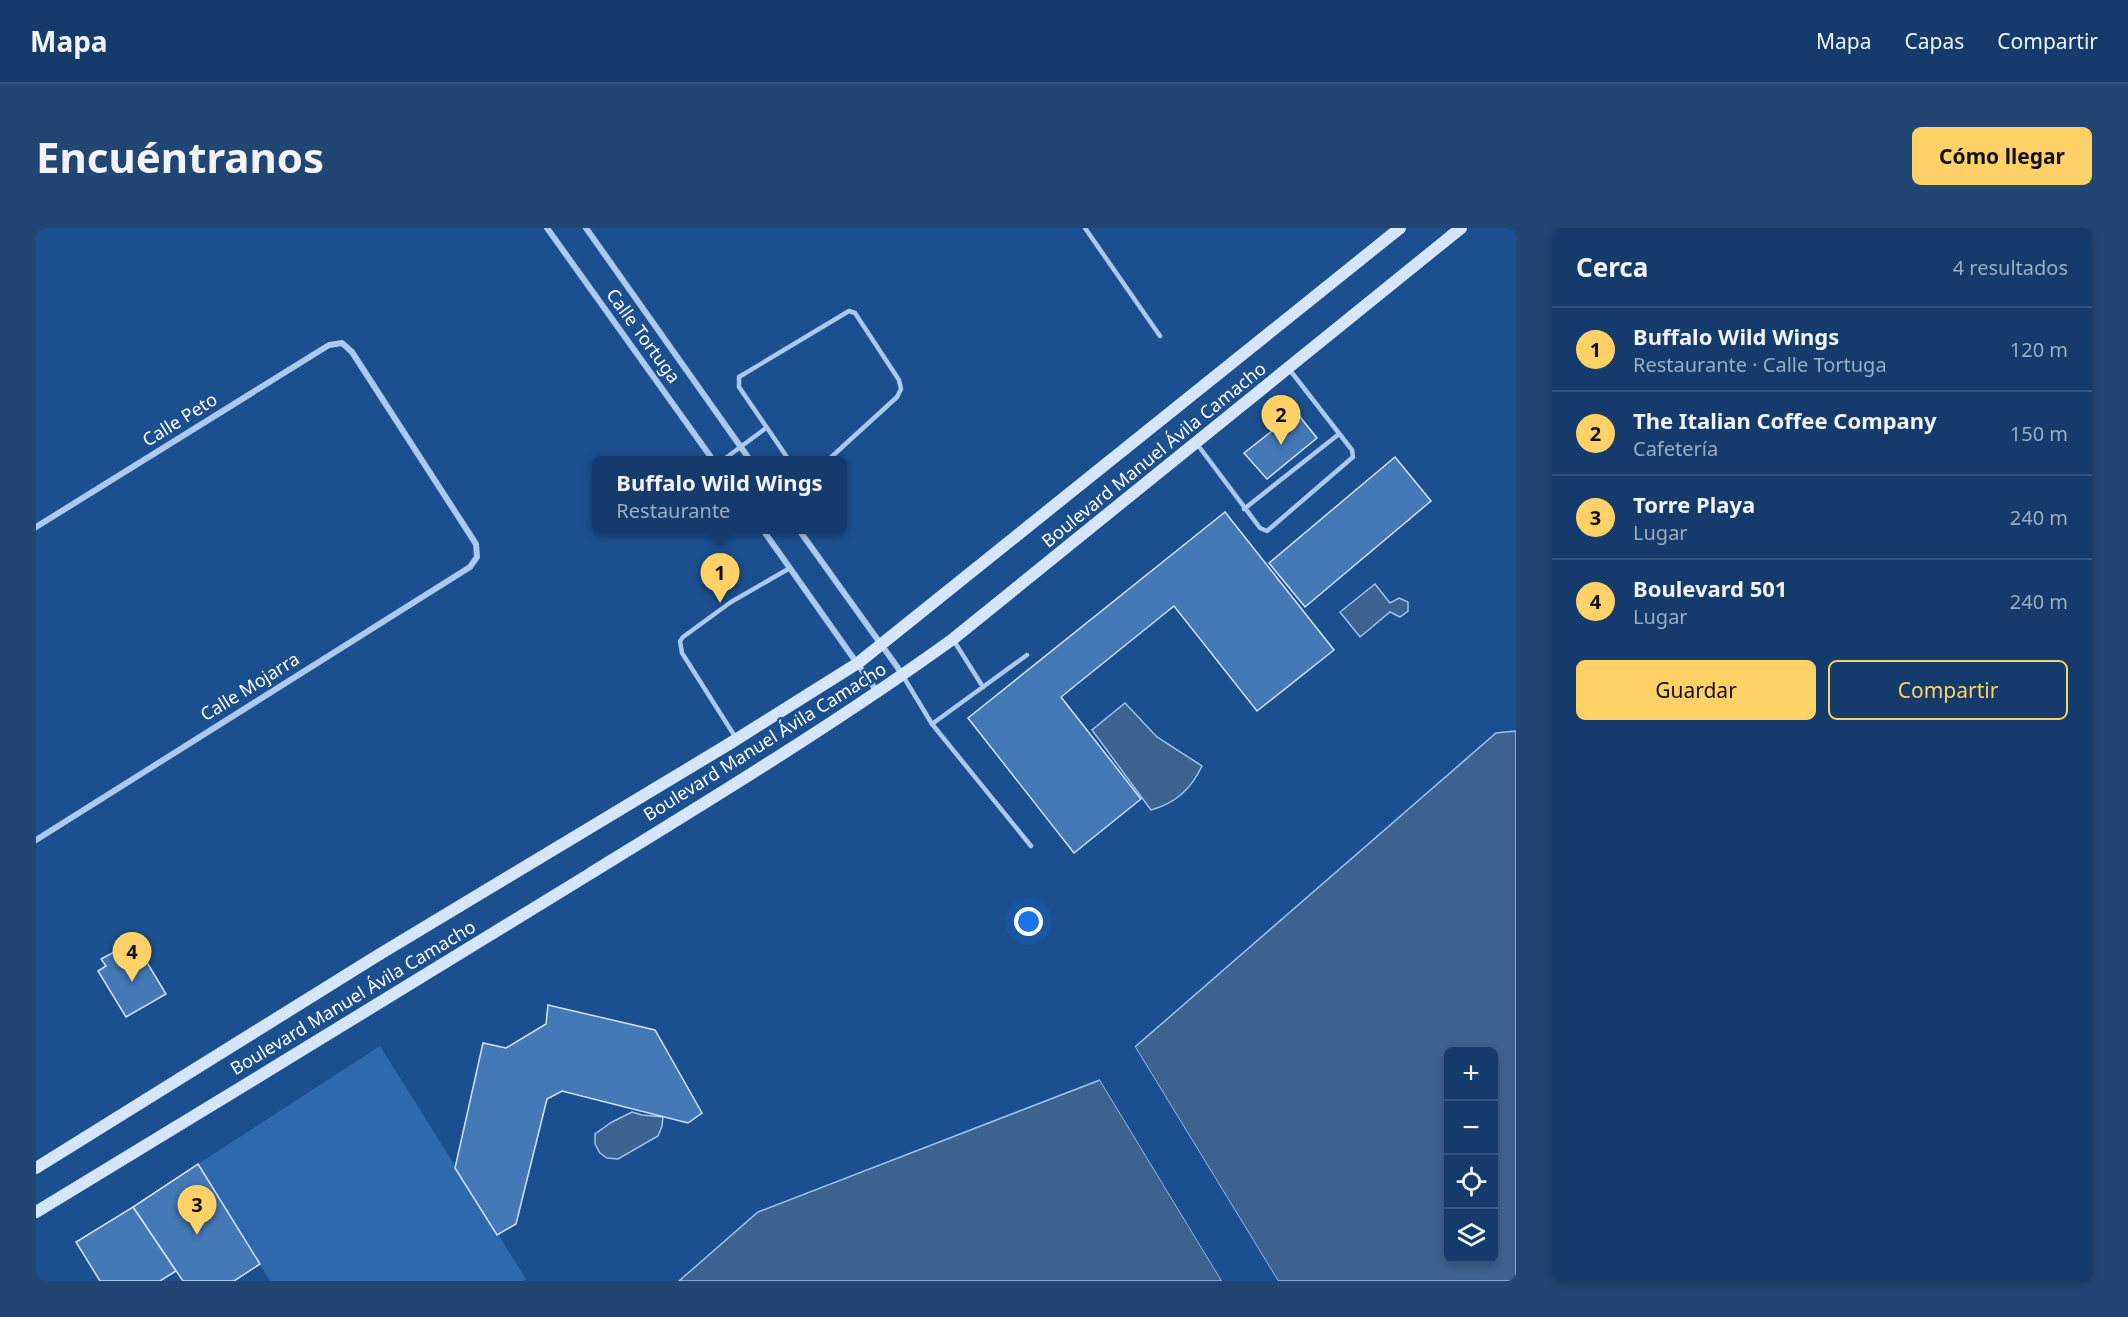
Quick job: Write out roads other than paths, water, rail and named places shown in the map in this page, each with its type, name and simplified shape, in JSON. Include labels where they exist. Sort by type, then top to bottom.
[{"type":"main road","name":"Boulevard Manuel Ávila Camacho","points":[[36,1168],[380,954],[736,740],[858,663],[1400,228]]},
{"type":"main road","name":"Boulevard Manuel Ávila Camacho","points":[[36,1212],[800,744],[903,676],[953,639],[1197,444],[1461,228]]},
{"type":"street","name":"Calle Tortuga","points":[[547,228],[710,456]]},
{"type":"street","name":"Calle Tortuga","points":[[586,228],[747,456]]},
{"type":"street","name":"Calle Peto","points":[[36,527],[328,345],[342,343],[352,352],[476,544],[477,557]]},
{"type":"street","points":[[766,534],[878,693]]},
{"type":"street","points":[[802,534],[903,676]]},
{"type":"street","name":"Calle Mojarra","points":[[36,840],[470,567],[477,557]]},
{"type":"lane","points":[[1085,228],[1160,336]]},
{"type":"lane","points":[[786,456],[739,387],[739,377],[846,312],[852,312],[899,380],[901,390],[897,397],[832,456]]},
{"type":"lane","points":[[1197,444],[1244,509],[1260,528],[1267,531],[1353,457],[1352,450],[1288,368]]},
{"type":"lane","points":[[729,456],[766,428]]},
{"type":"lane","points":[[1244,509],[1339,434]]},
{"type":"lane","points":[[736,740],[682,653],[680,641],[682,637],[731,602],[790,568]]},
{"type":"lane","points":[[953,639],[983,687]]},
{"type":"lane","points":[[932,724],[1027,654]]},
{"type":"lane","points":[[903,676],[932,724],[1031,846]]},
{"type":"place","name":"The Italian Coffee Company","points":[[1281,445]]},
{"type":"place","name":"Buffalo Wild Wings","points":[[720,603]]},
{"type":"place","name":"Boulevard 501","points":[[132,982]]},
{"type":"place","name":"Torre Playa","points":[[197,1235]]}]
